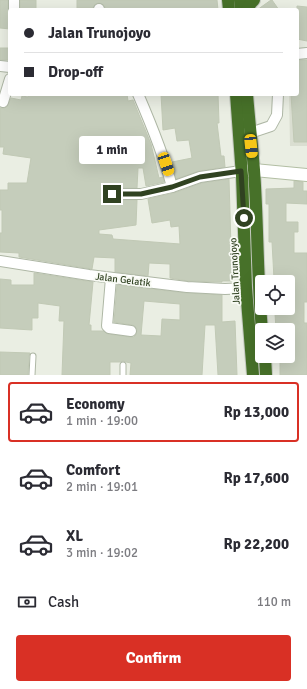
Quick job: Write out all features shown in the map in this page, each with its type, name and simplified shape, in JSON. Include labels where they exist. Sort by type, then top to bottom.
[{"type":"highway","points":[[248,8],[254,0]]},
{"type":"highway","name":"Jalan Trunojoyo","points":[[236,96],[254,170],[261,323]]},
{"type":"highway","name":"Jalan Trunojoyo","points":[[247,96],[241,171],[246,288],[253,375]]},
{"type":"highway","points":[[265,363],[266,375]]},
{"type":"main road","points":[[241,171],[254,170],[307,175]]},
{"type":"street","points":[[3,102],[8,85]]},
{"type":"street","points":[[139,96],[158,143],[172,187]]},
{"type":"street","points":[[244,133],[270,126],[277,115],[278,96]]},
{"type":"street","points":[[112,194],[141,194],[172,187],[200,177],[241,171]]},
{"type":"street","name":"Jalan Gelatik","points":[[0,261],[111,278],[187,287],[225,289],[246,288]]},
{"type":"street","points":[[111,278],[107,326],[109,328],[131,331]]},
{"type":"lane","points":[[32,375],[33,356]]},
{"type":"lane","points":[[123,365],[123,375]]},
{"type":"shaded area","points":[[299,58],[307,58],[307,146],[290,146],[289,96],[299,96]]},
{"type":"building","points":[[0,0],[8,0],[8,29],[0,28]]},
{"type":"building","points":[[20,0],[36,0],[36,8],[20,8]]},
{"type":"building","points":[[77,0],[217,0],[218,8],[105,8],[104,5],[99,3],[95,4],[93,8],[77,8]]},
{"type":"building","points":[[272,0],[278,8],[260,8]]},
{"type":"building","points":[[297,6],[307,7],[307,41],[299,39],[299,8],[297,8]]},
{"type":"building","points":[[0,48],[8,48],[8,60],[0,60]]},
{"type":"building","points":[[299,60],[307,60],[307,142],[294,142],[291,96],[299,96]]},
{"type":"building","points":[[22,96],[127,96],[128,101],[133,100],[151,144],[159,178],[163,177],[164,182],[146,186],[143,168],[138,168],[137,188],[108,189],[106,194],[109,200],[137,200],[136,225],[99,230],[99,234],[112,235],[113,239],[180,244],[179,226],[171,227],[170,220],[152,223],[148,199],[174,193],[202,183],[229,179],[232,281],[188,281],[170,278],[170,264],[149,263],[148,276],[115,272],[115,258],[94,257],[92,269],[19,257],[19,253],[0,252],[2,210],[0,210],[0,190],[8,190],[8,183],[27,183],[31,158],[3,154],[4,147],[0,147],[0,108],[7,107],[11,98],[21,100]]},
{"type":"building","points":[[161,96],[218,96],[219,123],[217,123],[221,156],[224,156],[225,167],[199,171],[176,179],[172,162],[192,158],[189,140],[177,141],[175,128],[163,130]]},
{"type":"building","points":[[294,181],[303,182],[303,191],[307,191],[307,204],[286,203],[286,222],[298,222],[298,232],[294,232],[294,253],[307,253],[307,302],[304,302],[304,323],[307,323],[307,375],[280,375],[280,363],[295,363],[295,323],[276,323],[275,315],[295,315],[295,275],[274,275],[272,242],[269,242],[269,204],[266,204],[266,189],[294,188]]},
{"type":"building","points":[[34,273],[93,282],[89,325],[91,325],[91,331],[103,331],[108,334],[130,337],[134,337],[136,335],[137,329],[135,326],[114,322],[117,285],[186,293],[222,295],[222,322],[235,321],[237,375],[218,375],[215,325],[205,325],[202,375],[130,375],[131,363],[123,361],[110,362],[110,375],[62,375],[64,321],[59,321],[60,306],[38,303],[38,318],[32,318],[32,330],[0,328],[0,279],[11,280],[11,285],[34,285]],"holes":[[[144,301],[180,304],[180,320],[162,319],[161,336],[141,335]]]},
{"type":"building","points":[[0,352],[30,353],[28,375],[0,375]]},
{"type":"route","points":[[112,194],[141,194],[172,187],[200,177],[241,171],[244,218]]}]
